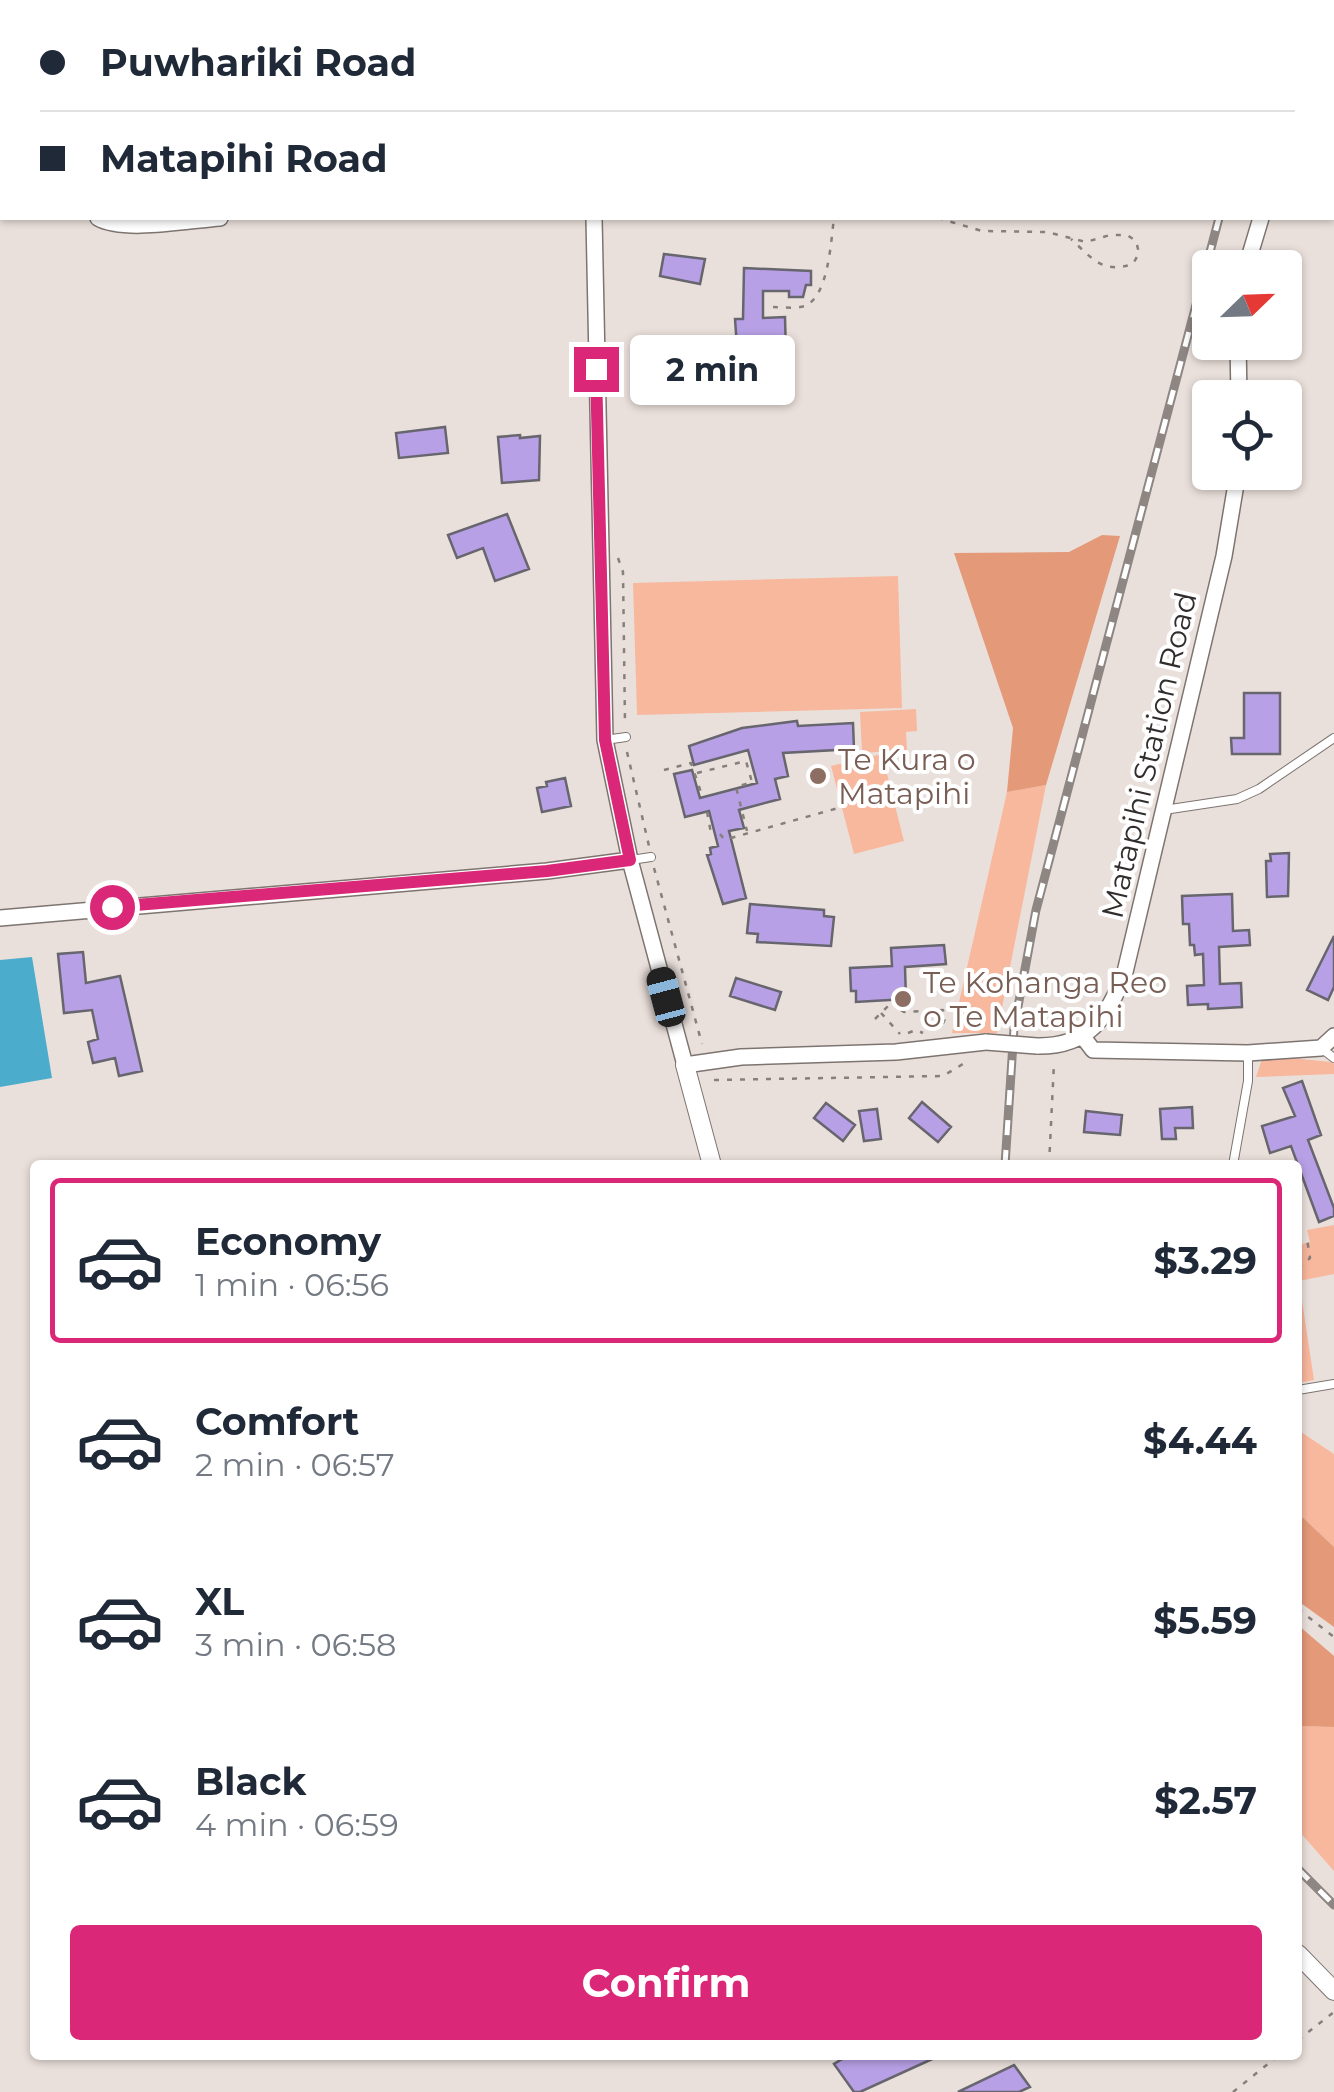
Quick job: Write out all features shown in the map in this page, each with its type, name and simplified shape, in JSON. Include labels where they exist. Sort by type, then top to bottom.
[{"type":"street","points":[[102,220],[138,224],[193,220]]},
{"type":"street","points":[[594,220],[605,740],[630,860],[711,1160]]},
{"type":"street","points":[[1252,250],[1261,220]]},
{"type":"street","name":"Matapihi Station Road","points":[[1082,1036],[1103,1016],[1125,972],[1224,556],[1235,490]]},
{"type":"street","points":[[0,918],[547,871],[630,860]]},
{"type":"street","points":[[685,1065],[706,1060],[896,1052],[986,1042],[1058,1046],[1082,1036],[1093,1050],[1248,1052],[1330,1048]]},
{"type":"street","points":[[1302,1958],[1334,1991]]},
{"type":"lane","points":[[605,740],[626,737]]},
{"type":"lane","points":[[1164,810],[1237,799],[1259,789],[1334,738]]},
{"type":"lane","points":[[630,860],[651,857]]},
{"type":"lane","points":[[1234,1160],[1248,1081],[1248,1052]]},
{"type":"lane","points":[[1302,1389],[1334,1384]]},
{"type":"path","points":[[773,307],[805,306],[814,298],[826,272],[834,220]]},
{"type":"path","points":[[945,220],[982,231],[1047,232],[1086,242],[1127,235],[1136,241],[1140,254],[1134,264],[1105,268],[1071,239]]},
{"type":"path","points":[[616,555],[623,572],[628,759],[713,1083],[943,1076],[972,1059]]},
{"type":"path","points":[[697,774],[746,761],[752,782],[736,787],[747,831]]},
{"type":"path","points":[[664,770],[691,762],[703,798]]},
{"type":"path","points":[[720,834],[724,839],[842,808]]},
{"type":"path","points":[[706,812],[711,833]]},
{"type":"path","points":[[881,1013],[900,1034],[916,1030],[931,1034],[942,1028],[942,1010],[904,1012],[897,1009],[895,1000]]},
{"type":"path","points":[[875,1019],[888,1001]]},
{"type":"path","points":[[1049,1160],[1058,1046]]},
{"type":"path","points":[[1302,1265],[1310,1258],[1308,1239]]},
{"type":"path","points":[[1302,1612],[1334,1637]]},
{"type":"path","points":[[1302,2037],[1334,2012]]},
{"type":"path","points":[[1233,2092],[1273,2060]]},
{"type":"shaded area","points":[[1102,535],[1120,536],[1046,785],[1007,792],[1013,728],[954,553],[1069,552]]},
{"type":"shaded area","points":[[898,576],[902,708],[637,715],[633,583]]},
{"type":"shaded area","points":[[916,709],[917,731],[906,732],[907,750],[862,753],[860,712]]},
{"type":"shaded area","points":[[882,754],[904,841],[854,854],[831,766]]},
{"type":"shaded area","points":[[1046,785],[997,1033],[952,1033],[1007,792]]},
{"type":"shaded area","points":[[1272,1056],[1331,1062],[1334,1074],[1256,1077],[1262,1059]]},
{"type":"shaded area","points":[[1334,1225],[1334,1274],[1302,1280],[1302,1244],[1310,1242],[1307,1230]]},
{"type":"shaded area","points":[[1302,1301],[1314,1380],[1302,1382]]},
{"type":"shaded area","points":[[1302,1433],[1334,1454],[1334,1547],[1302,1517]]},
{"type":"shaded area","points":[[1302,1517],[1334,1547],[1334,1627],[1302,1604]]},
{"type":"shaded area","points":[[1302,1628],[1334,1656],[1334,1727],[1302,1726]]},
{"type":"shaded area","points":[[1302,1726],[1334,1727],[1334,1871],[1302,1835]]},
{"type":"water","points":[[32,957],[52,1078],[0,1087],[0,960]]},
{"type":"building","points":[[664,254],[705,259],[700,284],[660,276]]},
{"type":"building","points":[[744,268],[811,271],[811,285],[806,285],[803,297],[789,297],[789,291],[763,291],[763,318],[785,317],[786,355],[753,359],[753,347],[737,347],[735,319],[743,319]]},
{"type":"building","points":[[445,427],[448,453],[399,458],[396,433]]},
{"type":"building","points":[[540,436],[539,480],[502,483],[498,437]]},
{"type":"building","points":[[507,514],[529,569],[495,581],[483,548],[457,558],[448,535]]},
{"type":"building","points":[[1244,693],[1280,693],[1280,754],[1232,754],[1231,738],[1244,738]]},
{"type":"building","points":[[797,721],[798,726],[853,723],[854,749],[783,753],[788,776],[775,779],[780,799],[739,810],[744,828],[729,831],[746,898],[723,904],[707,855],[711,854],[710,848],[718,846],[709,811],[685,817],[674,774],[692,770],[700,798],[757,783],[748,750],[694,765],[689,746],[742,728]]},
{"type":"building","points":[[565,778],[571,806],[542,812],[537,788]]},
{"type":"building","points":[[1289,853],[1288,896],[1267,897],[1266,861],[1271,861],[1270,854]]},
{"type":"building","points":[[1232,894],[1233,931],[1249,930],[1250,945],[1219,947],[1220,984],[1241,983],[1242,1007],[1208,1009],[1208,1004],[1188,1005],[1187,986],[1204,985],[1203,954],[1195,955],[1194,945],[1190,945],[1189,924],[1183,924],[1182,896]]},
{"type":"building","points":[[750,904],[824,910],[824,916],[834,917],[831,946],[757,942],[758,934],[747,933]]},
{"type":"building","points":[[1334,936],[1334,987],[1328,1000],[1307,990]]},
{"type":"building","points":[[944,945],[946,964],[905,967],[906,999],[856,1002],[856,991],[851,991],[850,968],[892,966],[891,948]]},
{"type":"building","points":[[83,952],[86,983],[120,976],[142,1071],[119,1076],[115,1058],[93,1063],[88,1042],[98,1039],[92,1010],[64,1013],[58,954]]},
{"type":"building","points":[[736,978],[781,992],[775,1010],[730,996]]},
{"type":"building","points":[[1302,1081],[1321,1135],[1308,1140],[1334,1216],[1319,1222],[1302,1176],[1302,1160],[1296,1160],[1291,1146],[1270,1153],[1262,1126],[1295,1116],[1283,1088]]},
{"type":"building","points":[[922,1102],[951,1127],[938,1142],[909,1118]]},
{"type":"building","points":[[826,1103],[855,1125],[843,1141],[814,1118]]},
{"type":"building","points":[[1192,1107],[1193,1128],[1175,1128],[1176,1139],[1162,1139],[1160,1109]]},
{"type":"building","points":[[877,1109],[881,1139],[864,1141],[859,1111]]},
{"type":"building","points":[[1086,1111],[1122,1115],[1120,1135],[1084,1132]]},
{"type":"building","points":[[841,2060],[930,2060],[860,2092],[854,2092],[834,2064]]},
{"type":"building","points":[[1014,2065],[1030,2087],[1019,2092],[958,2092]]},
{"type":"railway","points":[[1005,1160],[1014,1028],[1036,910],[1218,220]]},
{"type":"railway","points":[[1302,1873],[1334,1905]]},
{"type":"place","name":"Te Kura o Matapihi","points":[[818,776]]},
{"type":"place","name":"Te Kohanga Reo o Te Matapihi","points":[[903,999]]},
{"type":"route","points":[[112,907],[547,871],[630,860],[605,740],[596,369]]}]
